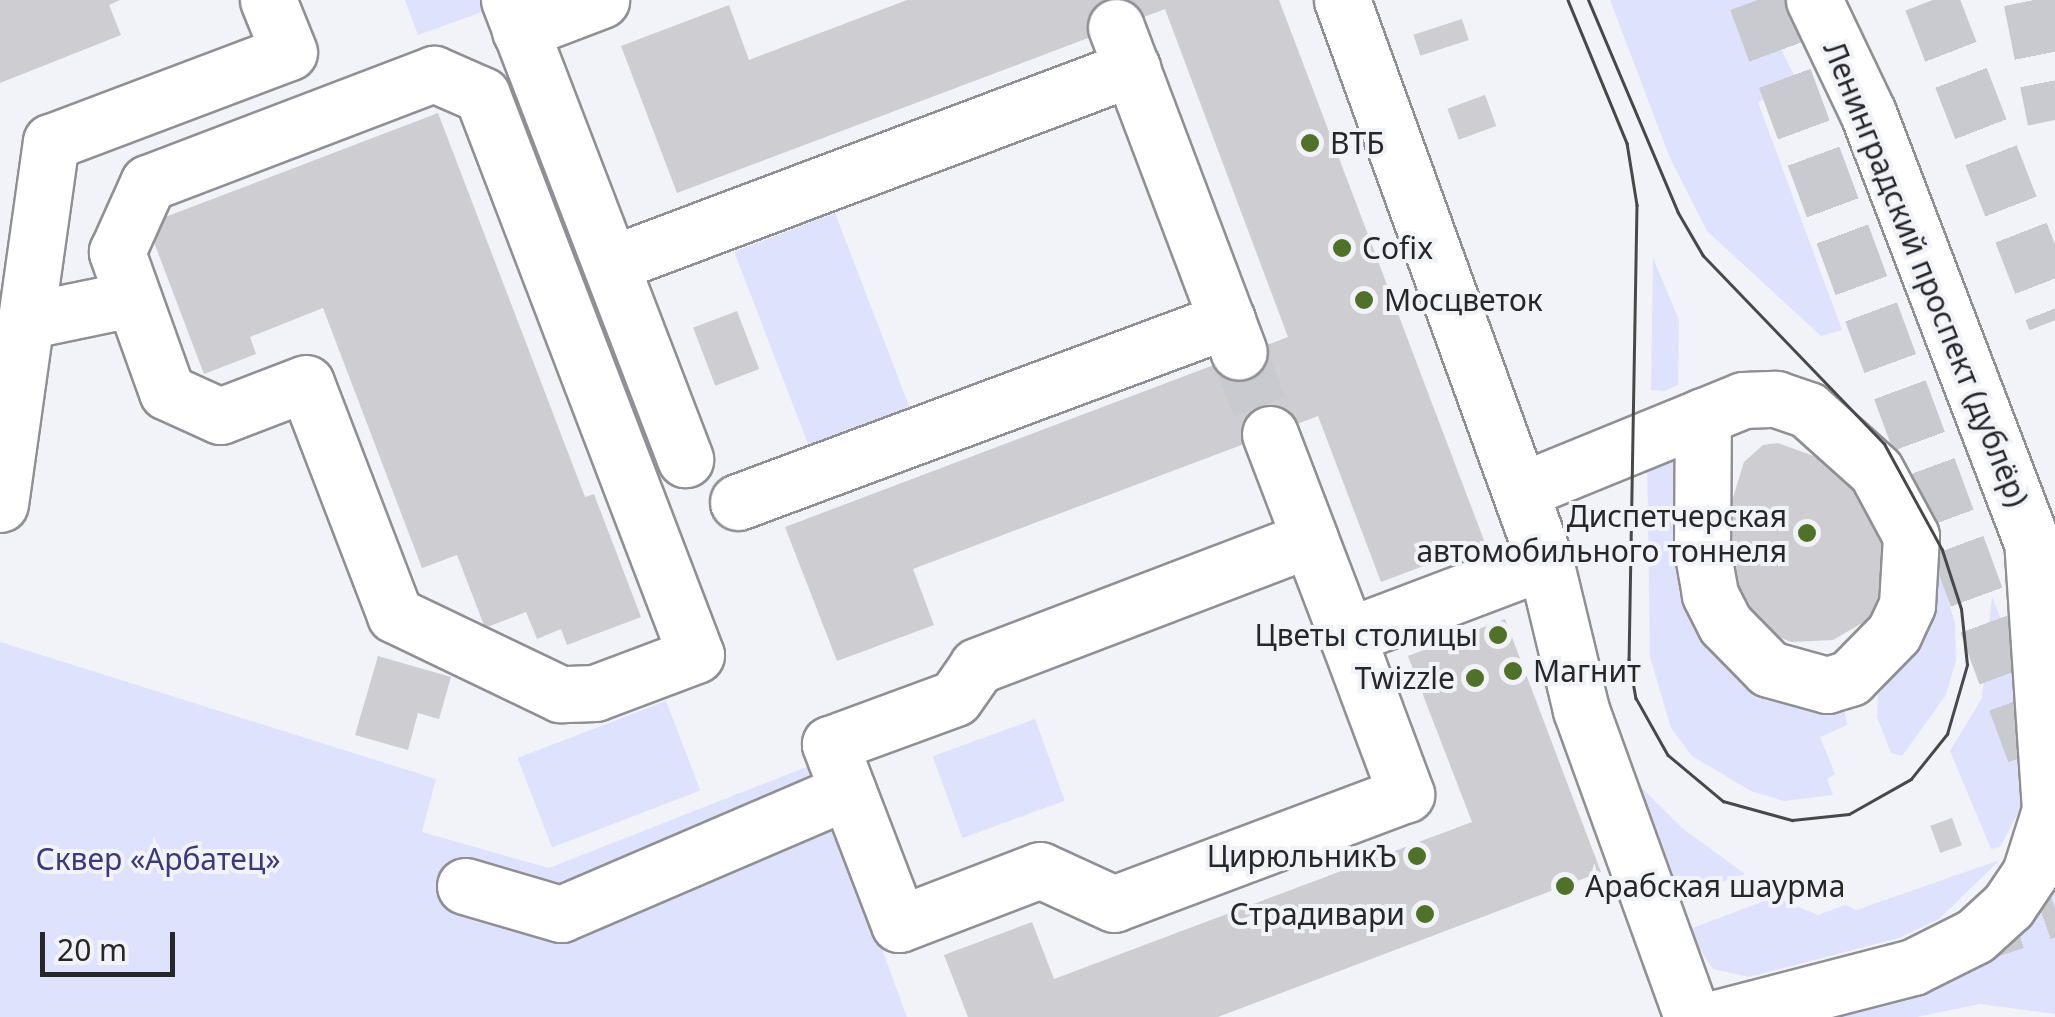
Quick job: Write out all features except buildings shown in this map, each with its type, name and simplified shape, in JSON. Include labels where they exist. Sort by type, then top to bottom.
[{"type":"main road","points":[[0,504],[51,142],[289,52],[268,0]]},
{"type":"main road","points":[[600,0],[514,15],[684,459]]},
{"type":"main road","points":[[1342,0],[1545,561],[1581,710],[1692,1017]]},
{"type":"main road","name":"Ленинградский проспект (дублёр)","points":[[1814,0],[1868,113],[2055,606]]},
{"type":"main road","points":[[611,264],[1124,48],[1234,338],[738,502]]},
{"type":"main road","points":[[434,74],[482,95],[696,654],[595,693],[560,694],[395,616],[306,383],[220,416],[167,392],[131,300],[117,252],[148,182],[434,74]]},
{"type":"main road","points":[[26,321],[131,300]]},
{"type":"main road","points":[[605,418],[661,397]]},
{"type":"main road","points":[[1520,491],[1703,416],[1743,400],[1776,399],[1808,410],[1841,434],[1898,504],[1910,536],[1907,605],[1894,632],[1850,678],[1826,685],[1769,669],[1725,624],[1710,594],[1702,549],[1703,416]]},
{"type":"main road","points":[[1270,434],[1310,539],[1406,794],[1114,904],[1040,870],[898,924],[830,744],[956,698],[977,666],[1310,539]]},
{"type":"main road","points":[[1720,1017],[1913,967],[1975,936],[2008,906],[2030,873],[2050,810],[2032,542]]},
{"type":"main road","points":[[1346,636],[1545,561]]},
{"type":"main road","points":[[466,886],[562,914],[848,791]]},
{"type":"green space","points":[[405,0],[481,0],[485,11],[418,35]]},
{"type":"green space","points":[[1610,0],[1756,0],[1799,85],[1758,102],[1842,330],[1821,336],[1707,231],[1670,158]]},
{"type":"green space","points":[[835,213],[910,408],[809,447],[734,252]]},
{"type":"green space","points":[[1653,258],[1679,320],[1678,385],[1664,391],[1651,390]]},
{"type":"green space","points":[[1683,444],[1776,699],[1845,712],[1847,725],[1820,737],[1835,774],[1827,779],[1833,795],[1784,801],[1751,791],[1692,756],[1671,728],[1650,657],[1647,457]]},
{"type":"green space","points":[[1929,539],[1955,623],[1956,660],[1946,695],[1902,756],[1891,753],[1877,717],[1878,695],[1913,651]]},
{"type":"green space","points":[[1992,597],[2027,682],[2022,806],[2000,847],[1991,849],[1950,751],[1982,698]]},
{"type":"green space","name":"Сквер «Арбатец»","points":[[0,642],[436,779],[422,832],[549,868],[814,764],[907,1017],[0,1017]]},
{"type":"green space","points":[[666,701],[700,791],[552,848],[518,758]]},
{"type":"green space","points":[[1035,719],[1065,801],[962,838],[933,756]]},
{"type":"green space","points":[[1634,780],[1682,828],[1745,874],[1676,898]]},
{"type":"green space","points":[[2000,860],[1939,919],[1899,938],[1749,977],[1713,969],[1687,930],[1775,897],[1818,915],[1845,905],[1856,910]]},
{"type":"green space","points":[[2055,864],[2055,1014],[1980,1004],[1917,1017],[1837,1017],[1932,989],[1976,966]]},
{"type":"tunnel","points":[[1756,0],[2041,771]]},
{"type":"tunnel","points":[[1931,0],[2055,320]]},
{"type":"tunnel","points":[[2031,0],[2055,120]]},
{"type":"tunnel","points":[[1240,355],[1270,434]]},
{"type":"tunnel","points":[[1963,939],[2055,908]]},
{"type":"tram line","points":[[1568,0],[1627,143],[1637,205],[1629,659],[1636,698],[1668,755],[1723,801],[1792,820],[1849,814],[1911,779],[1947,734],[1967,665],[1961,609],[1942,550],[1884,444],[1703,256],[1678,213],[1588,0]]},
{"type":"place","name":"ВТБ","points":[[1310,143]]},
{"type":"place","name":"Cofix","points":[[1342,248]]},
{"type":"place","name":"Мосцветок","points":[[1364,300]]},
{"type":"place","name":"Диспетчерская автомобильного тоннеля","points":[[1807,533]]},
{"type":"place","name":"Цветы столицы","points":[[1498,635]]},
{"type":"place","name":"Магнит","points":[[1513,671]]},
{"type":"place","name":"Twizzle","points":[[1475,678]]},
{"type":"place","name":"ЦирюльникЪ","points":[[1417,856]]},
{"type":"place","name":"Арабская шаурма","points":[[1565,886]]},
{"type":"place","name":"Страдивари","points":[[1425,914]]}]
